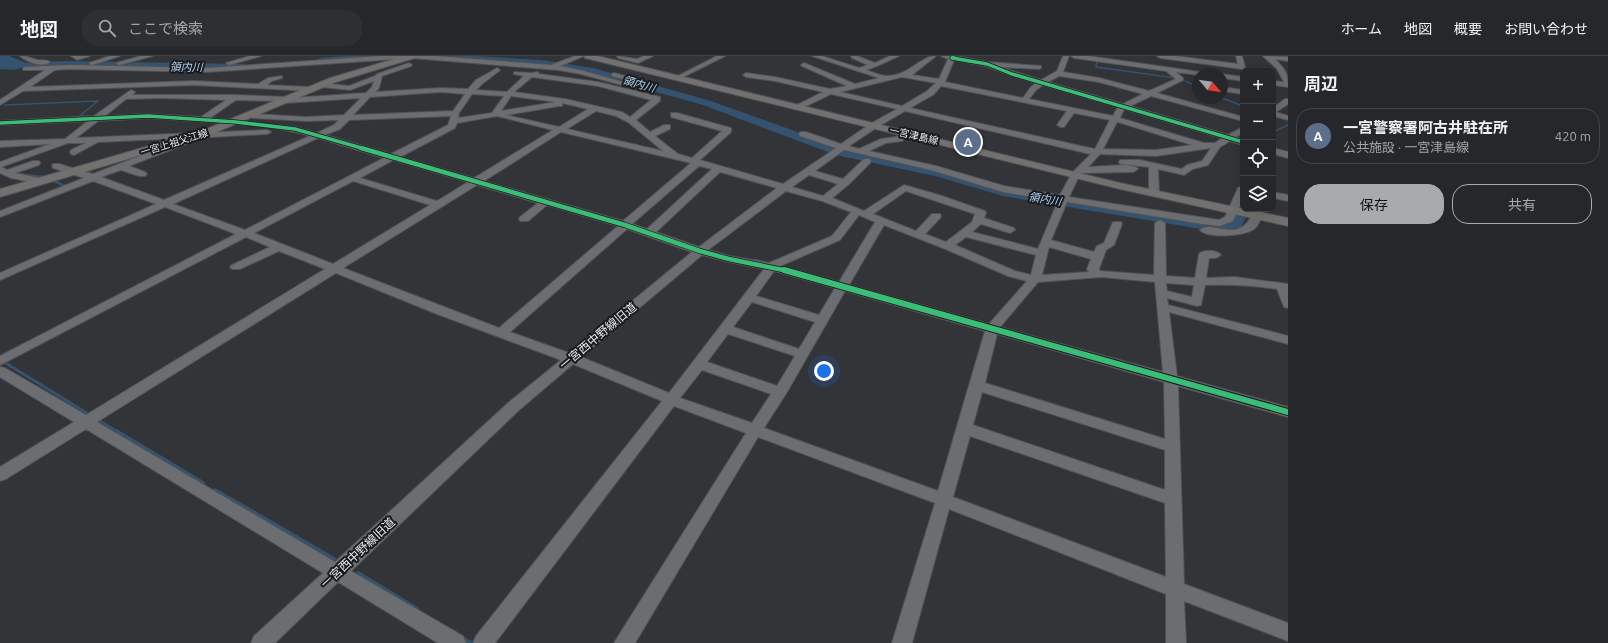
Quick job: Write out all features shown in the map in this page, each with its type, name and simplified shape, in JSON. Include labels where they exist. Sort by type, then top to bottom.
[{"type":"main road","name":"一宮津島線","points":[[590,56],[618,58],[677,78],[873,126],[1077,172],[1154,193],[1240,211]]},
{"type":"main road","name":"一宮上祖父江線","points":[[0,193],[170,146],[195,134],[252,116],[284,100],[310,90],[322,81],[336,79],[380,65],[411,63]]},
{"type":"main road","name":"一宮津島線","points":[[1258,212],[1288,222]]},
{"type":"street","points":[[23,56],[37,62],[57,65],[113,64],[215,68],[296,65],[367,58],[411,63],[552,67],[582,72],[622,82]]},
{"type":"street","points":[[74,56],[77,58],[87,56]]},
{"type":"street","points":[[80,86],[113,64],[150,56]]},
{"type":"street","points":[[194,83],[215,68],[258,56]]},
{"type":"street","points":[[215,68],[342,56]]},
{"type":"street","points":[[466,56],[561,64],[590,69],[634,80]]},
{"type":"street","points":[[497,115],[509,94],[532,75],[581,56]]},
{"type":"street","points":[[618,58],[638,61],[650,56]]},
{"type":"street","points":[[677,78],[722,56]]},
{"type":"street","points":[[819,56],[848,67],[886,78]]},
{"type":"street","points":[[858,70],[896,56]]},
{"type":"street","points":[[800,107],[830,92],[910,73],[933,56]]},
{"type":"street","points":[[950,56],[987,64],[1005,72],[1046,82],[1122,107],[1240,141]]},
{"type":"street","name":"一宮西中野線旧道","points":[[261,643],[513,406],[700,251],[785,187],[873,126],[930,93],[940,83],[950,56]]},
{"type":"street","points":[[992,56],[1000,64]]},
{"type":"street","points":[[1025,100],[1036,86],[1046,82],[1058,70],[1066,56]]},
{"type":"street","points":[[1074,56],[1170,65],[1242,67],[1239,56]]},
{"type":"street","points":[[902,643],[977,386],[992,328],[1035,279],[1044,247],[1062,202],[1077,172],[1097,152],[1122,107],[1181,79],[1170,65],[1160,56]]},
{"type":"street","points":[[1264,56],[1288,59]]},
{"type":"street","points":[[1268,56],[1282,70],[1288,84],[1276,83]]},
{"type":"street","points":[[854,57],[875,65]]},
{"type":"street","points":[[25,69],[92,63],[215,68],[380,65]]},
{"type":"street","points":[[353,73],[378,79],[411,63]]},
{"type":"street","points":[[987,64],[1039,66]]},
{"type":"street","points":[[1192,64],[1193,68]]},
{"type":"street","points":[[0,103],[57,65]]},
{"type":"street","points":[[804,65],[854,86]]},
{"type":"street","points":[[1170,65],[1192,72]]},
{"type":"street","points":[[434,66],[497,70],[598,84],[657,99],[631,120]]},
{"type":"street","points":[[836,70],[848,67]]},
{"type":"street","points":[[0,360],[452,126],[455,115],[471,91],[479,82],[497,70]]},
{"type":"street","points":[[1058,70],[1240,118]]},
{"type":"street","points":[[746,75],[830,92],[1097,152],[1113,151],[1156,153],[1216,145],[1240,131]]},
{"type":"street","points":[[904,75],[1114,119],[1204,146]]},
{"type":"street","points":[[259,87],[270,79],[280,77]]},
{"type":"street","points":[[1228,77],[1240,79]]},
{"type":"street","points":[[322,81],[350,88],[364,82],[378,79],[398,78]]},
{"type":"street","points":[[0,277],[337,127],[375,88],[378,79]]},
{"type":"street","points":[[154,99],[162,91],[176,88],[185,83]]},
{"type":"street","points":[[21,89],[194,83],[310,90]]},
{"type":"street","points":[[0,165],[67,141],[140,84]]},
{"type":"street","points":[[195,134],[203,119],[250,86]]},
{"type":"street","points":[[284,100],[291,88]]},
{"type":"street","points":[[125,97],[154,99],[253,98],[284,100],[329,97],[334,101],[366,98],[389,93],[428,90],[509,94],[571,102],[619,114],[631,120],[675,156]]},
{"type":"street","points":[[1228,90],[1240,92]]},
{"type":"street","points":[[389,93],[389,95],[409,97]]},
{"type":"street","points":[[244,105],[253,98]]},
{"type":"street","points":[[1276,108],[1286,99]]},
{"type":"street","points":[[252,116],[306,119],[497,115],[571,102]]},
{"type":"street","points":[[0,476],[595,108]]},
{"type":"street","points":[[1061,125],[1072,110]]},
{"type":"street","points":[[455,115],[479,111]]},
{"type":"street","points":[[497,115],[675,156],[825,199],[947,246],[1012,274],[1035,279],[1096,274],[1196,302],[1204,254],[1216,255]]},
{"type":"street","points":[[502,332],[626,225],[696,162],[728,130],[674,115]]},
{"type":"street","points":[[1276,115],[1288,118]]},
{"type":"street","points":[[0,123],[148,116],[236,122],[299,130],[626,225],[700,251],[729,259],[772,267],[1288,412]]},
{"type":"street","points":[[650,135],[667,127]]},
{"type":"street","points":[[0,144],[299,130]]},
{"type":"street","points":[[859,152],[884,141],[899,138],[906,133]]},
{"type":"street","points":[[803,134],[837,150],[867,161],[935,176],[1003,196],[1062,202],[1220,223],[1229,219],[1240,195]]},
{"type":"street","points":[[74,152],[100,140]]},
{"type":"street","points":[[1077,172],[1125,168],[1184,172],[1190,167],[1205,163],[1216,145]]},
{"type":"street","points":[[0,214],[122,167],[170,146],[184,152]]},
{"type":"street","points":[[837,150],[859,152],[933,168],[1003,189],[1062,202],[1160,223],[1209,231],[1232,232],[1248,228],[1252,225],[1258,212]]},
{"type":"street","points":[[1113,151],[1125,168]]},
{"type":"street","points":[[1276,152],[1288,155]]},
{"type":"street","points":[[825,199],[845,183],[867,161]]},
{"type":"street","points":[[4,172],[36,163]]},
{"type":"street","points":[[56,166],[76,171],[163,205],[244,234],[441,311],[570,358],[672,400],[943,500],[1288,632]]},
{"type":"street","points":[[122,167],[142,174]]},
{"type":"street","points":[[649,233],[719,168]]},
{"type":"street","points":[[1153,170],[1154,193]]},
{"type":"street","points":[[808,171],[845,183]]},
{"type":"street","points":[[4,172],[41,181]]},
{"type":"street","points":[[352,178],[438,204]]},
{"type":"street","points":[[483,643],[700,364],[774,264],[836,238],[860,213],[888,201],[904,188],[939,198],[1011,229],[999,243]]},
{"type":"street","points":[[1276,195],[1288,197]]},
{"type":"street","points":[[947,246],[976,224],[979,216],[978,209],[980,200]]},
{"type":"street","points":[[524,219],[546,202]]},
{"type":"street","points":[[918,235],[936,216]]},
{"type":"street","points":[[624,643],[780,392],[881,221]]},
{"type":"street","points":[[1160,223],[1161,293],[1171,379],[1176,643]]},
{"type":"street","points":[[1096,274],[1093,269],[1101,248],[1109,245],[1117,224]]},
{"type":"street","points":[[964,232],[999,243],[1044,247],[1098,257]]},
{"type":"street","points":[[236,267],[278,247]]},
{"type":"street","points":[[1161,293],[1199,282],[1235,280],[1285,287],[1288,304]]},
{"type":"street","points":[[1161,293],[1288,340]]},
{"type":"street","points":[[748,298],[823,320]]},
{"type":"street","points":[[725,329],[802,354]]},
{"type":"street","points":[[700,364],[780,392]]},
{"type":"street","points":[[0,371],[456,643]]},
{"type":"street","points":[[977,386],[1173,447]]},
{"type":"street","points":[[964,428],[1173,499]]},
{"type":"water","points":[[0,56],[9,56],[29,64],[52,65],[15,70],[0,69]]},
{"type":"waterway","name":"領内川","points":[[320,61],[373,56]]},
{"type":"waterway","name":"領内川","points":[[436,56],[541,63],[593,71],[707,103],[791,133],[833,150]]},
{"type":"waterway","points":[[1097,60],[1096,67],[1176,78]]},
{"type":"waterway","name":"領内川","points":[[91,62],[97,61]]},
{"type":"waterway","name":"領内川","points":[[0,64],[18,66],[64,64],[242,67]]},
{"type":"waterway","points":[[1185,81],[1192,84]]},
{"type":"waterway","points":[[1228,100],[1240,105]]},
{"type":"waterway","points":[[5,105],[98,101],[77,118],[79,118]]},
{"type":"waterway","points":[[218,119],[232,120]]},
{"type":"waterway","points":[[246,121],[280,126]]},
{"type":"waterway","points":[[1276,131],[1288,125]]},
{"type":"waterway","name":"領内川","points":[[840,152],[938,173],[1003,192],[1201,225],[1228,226],[1236,224],[1242,212]]},
{"type":"waterway","points":[[17,174],[43,177]]},
{"type":"waterway","points":[[52,180],[67,187]]},
{"type":"waterway","points":[[755,260],[767,263]]},
{"type":"waterway","points":[[4,362],[90,415]]},
{"type":"waterway","points":[[98,420],[118,432]]},
{"type":"waterway","points":[[116,431],[203,483]]},
{"type":"waterway","points":[[215,490],[334,559]]},
{"type":"waterway","points":[[358,573],[417,609]]},
{"type":"waterway","points":[[461,637],[471,643]]},
{"type":"cycle path","points":[[953,56],[952,58],[987,64],[1012,74],[1240,141]]},
{"type":"cycle path","points":[[0,123],[148,116],[236,122],[295,129],[625,225],[700,251],[729,259],[772,267],[1288,412]]},
{"type":"place","name":"一宮警察署阿古井駐在所","points":[[968,142]]}]
